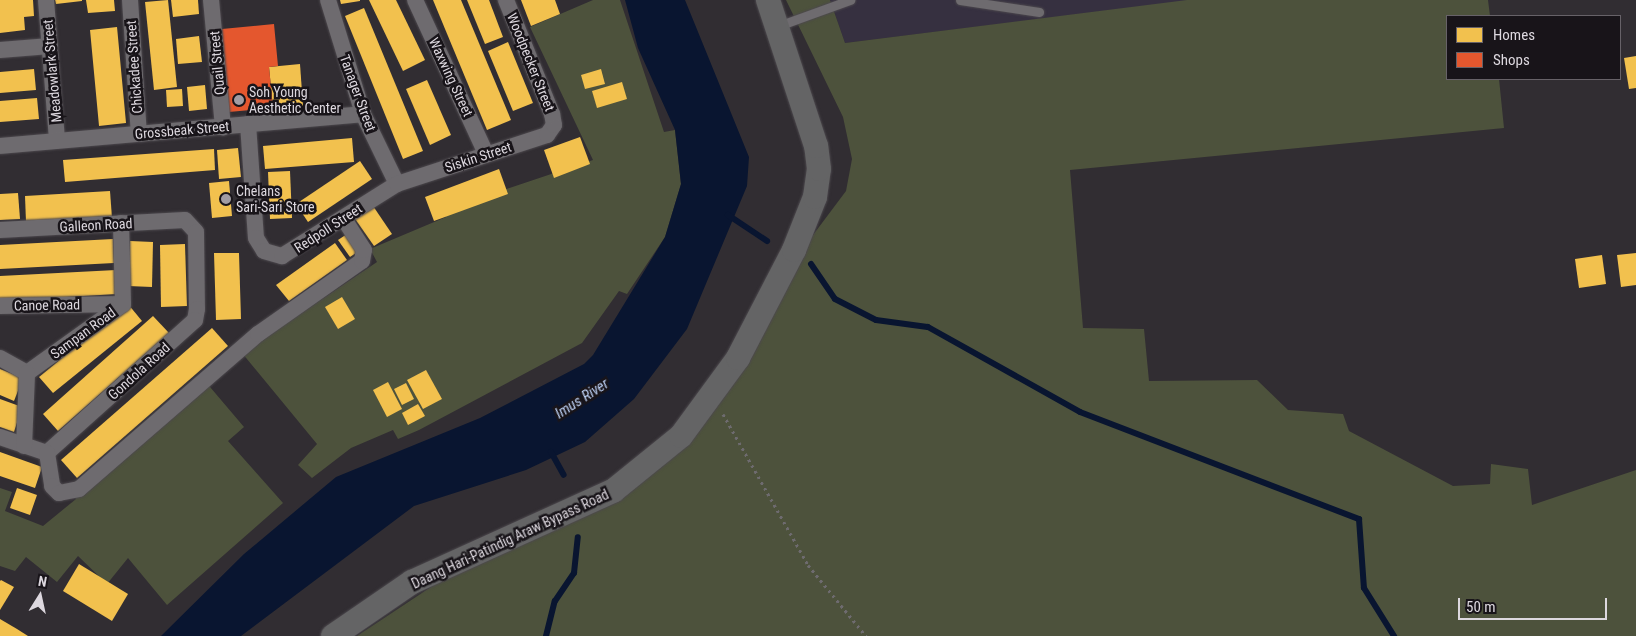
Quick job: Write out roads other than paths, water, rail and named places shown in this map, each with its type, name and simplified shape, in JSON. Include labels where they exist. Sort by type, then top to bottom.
[{"type":"main road","name":"Daang Hari-Patindig Araw Bypass Road","points":[[333,636],[412,582],[613,491],[681,436],[738,358],[794,250],[815,197],[819,169],[816,146],[768,0]]},
{"type":"street","name":"Meadowlark Street","points":[[46,0],[58,141]]},
{"type":"street","name":"Chickadee Street","points":[[130,0],[139,134]]},
{"type":"street","name":"Quail Street","points":[[212,0],[223,127]]},
{"type":"street","name":"Tanager Street","points":[[328,0],[363,114],[396,184]]},
{"type":"street","name":"Waxwing Street","points":[[415,0],[486,154]]},
{"type":"street","name":"Woodpecker Street","points":[[506,0],[554,125]]},
{"type":"street","points":[[0,50],[50,46]]},
{"type":"street","name":"Grossbeak Street","points":[[0,146],[363,114]]},
{"type":"street","name":"Redpoll Street","points":[[248,124],[256,238],[264,251],[282,256],[295,252],[396,184]]},
{"type":"street","name":"Siskin Street","points":[[396,184],[547,135],[554,125]]},
{"type":"street","points":[[0,438],[47,454],[52,486],[59,493],[79,489],[258,334],[362,261],[364,250],[343,218]]},
{"type":"street","name":"Galleon Road","points":[[0,230],[120,223],[192,224]]},
{"type":"street","name":"Sampan Road","points":[[27,373],[123,304],[120,223]]},
{"type":"street","name":"Gondola Road","points":[[47,454],[195,320],[196,232],[192,224]]},
{"type":"street","name":"Canoe Road","points":[[0,306],[123,304]]},
{"type":"street","points":[[0,358],[27,373],[24,446]]},
{"type":"lane","points":[[778,26],[850,0]]},
{"type":"lane","points":[[960,0],[1039,12]]},
{"type":"lane","points":[[987,5],[1004,0]]},
{"type":"water","name":"Imus River","points":[[625,0],[685,0],[749,157],[747,186],[687,329],[634,399],[585,442],[526,470],[414,506],[241,636],[161,636],[244,554],[336,477],[480,418],[584,364],[593,355],[665,237],[681,184],[675,130],[638,48]]},
{"type":"waterway","points":[[728,215],[767,241]]},
{"type":"waterway","points":[[811,264],[835,299],[876,320],[928,327],[1080,412],[1359,519],[1364,588],[1394,636]]},
{"type":"waterway","points":[[551,452],[564,475]]},
{"type":"waterway","points":[[546,636],[555,601],[574,573],[578,537]]},
{"type":"place","name":"Soh Young Aesthetic Center","points":[[239,100]]},
{"type":"place","name":"Chelans Sari-Sari Store","points":[[226,199]]}]
